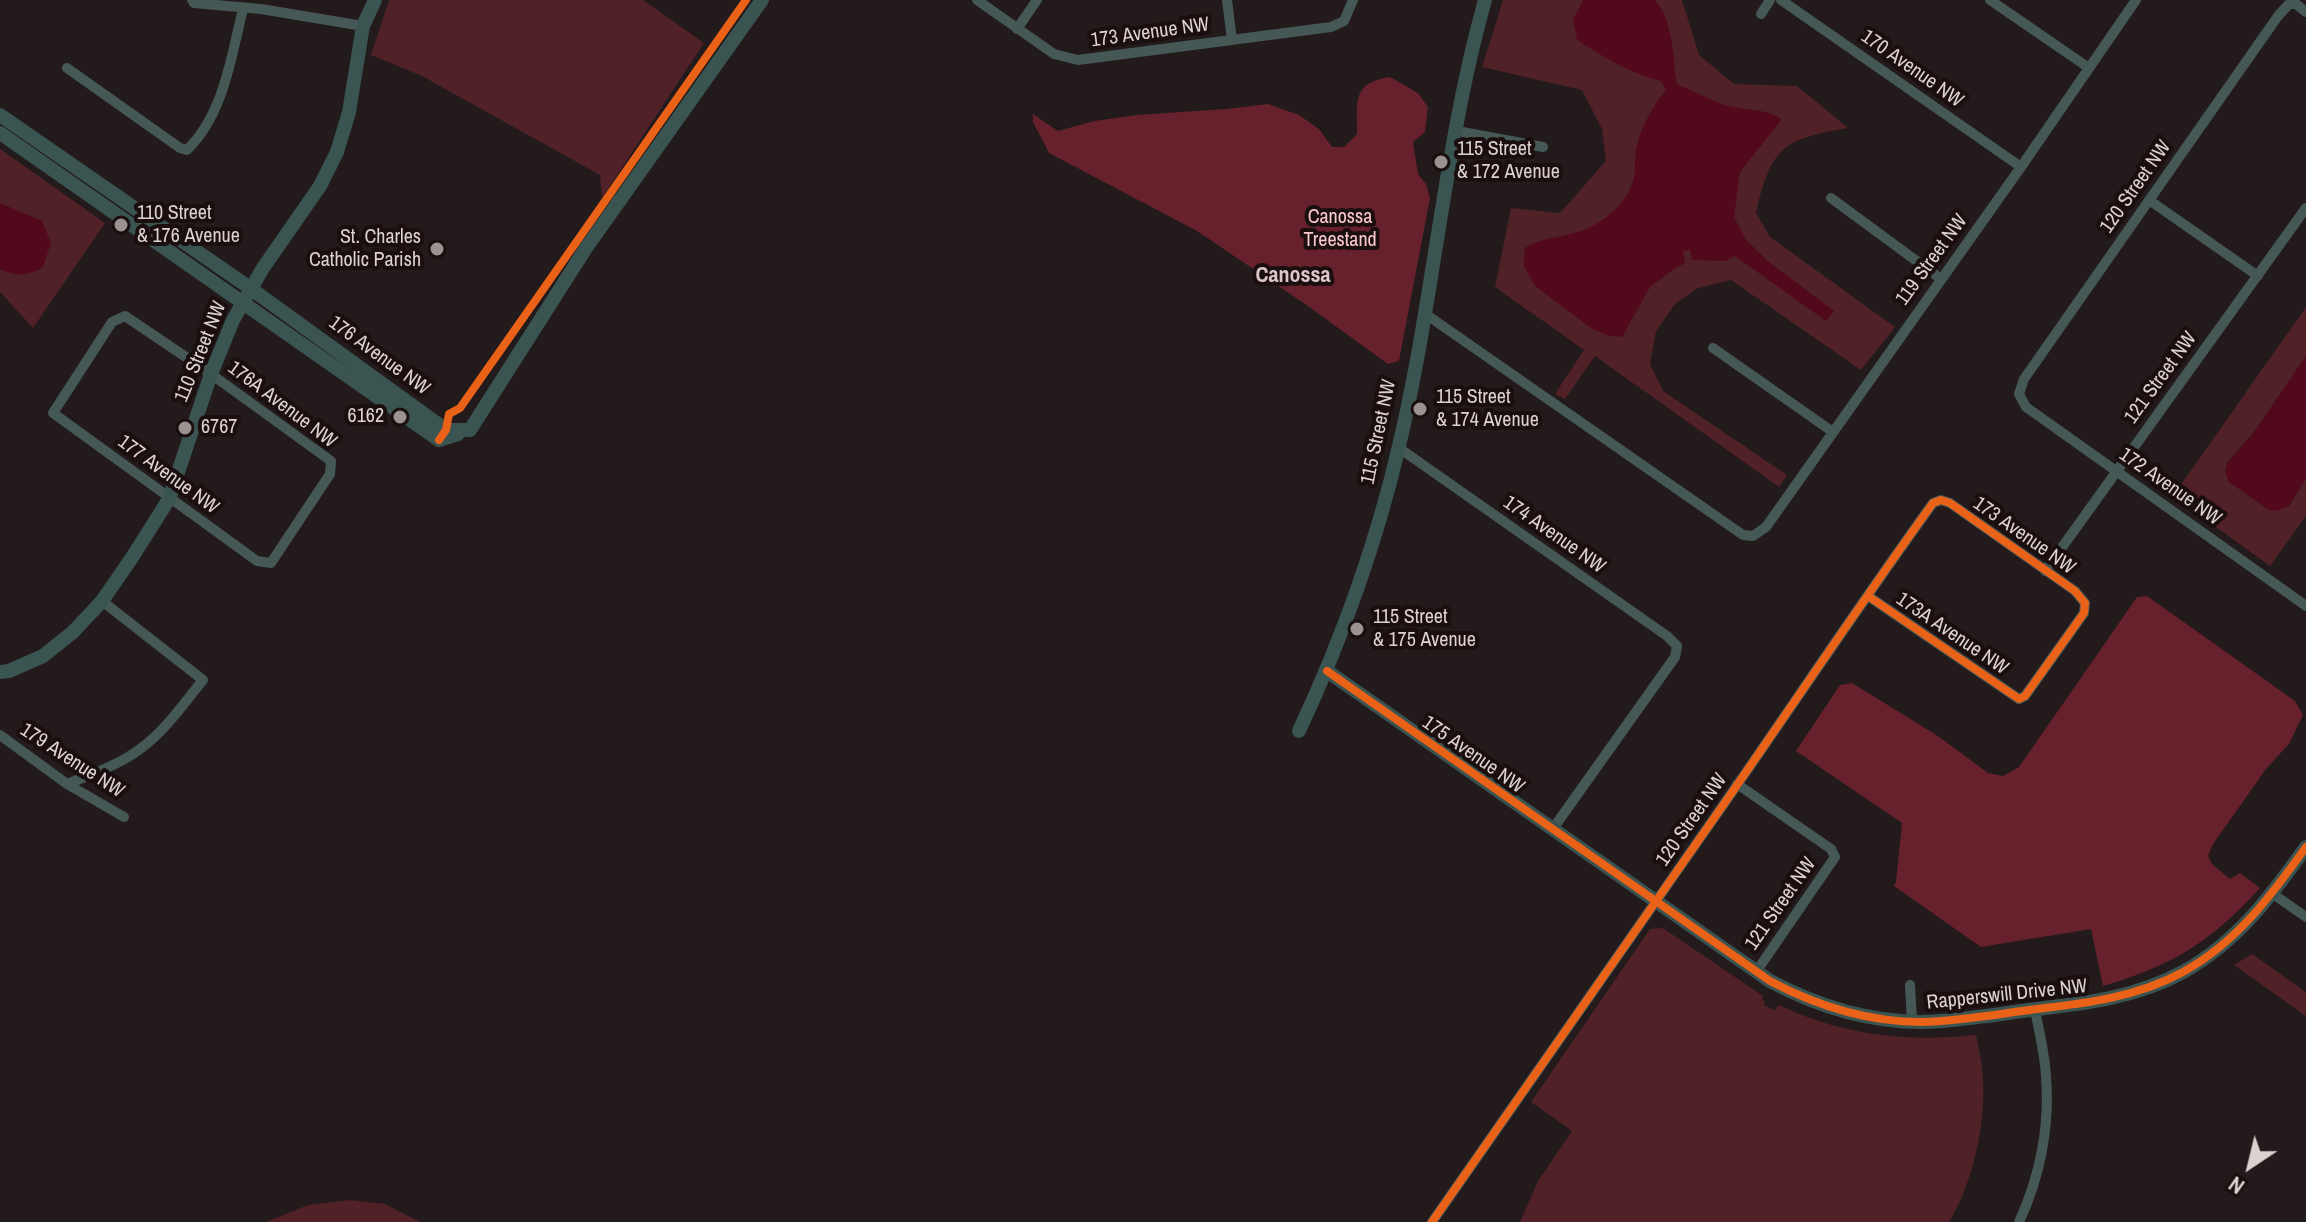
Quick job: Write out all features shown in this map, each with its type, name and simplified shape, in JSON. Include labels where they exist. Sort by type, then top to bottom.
[{"type":"street","points":[[192,0],[194,3],[261,9],[363,26]]},
{"type":"street","name":"110 Street NW","points":[[0,672],[43,656],[73,632],[102,601],[169,499],[211,374],[242,301],[320,186],[337,152],[349,112],[363,26],[375,0]]},
{"type":"street","points":[[470,430],[583,253],[762,0]]},
{"type":"street","name":"173 Avenue NW","points":[[977,0],[1054,54],[1078,60],[1331,27],[1344,21],[1353,0]]},
{"type":"street","points":[[1017,29],[1037,0]]},
{"type":"street","points":[[1227,0],[1232,40]]},
{"type":"street","name":"115 Street NW","points":[[1299,731],[1327,671],[1374,540],[1399,448],[1469,67],[1485,0]]},
{"type":"street","points":[[1761,14],[1770,0]]},
{"type":"street","name":"170 Avenue NW","points":[[1781,0],[2021,167]]},
{"type":"street","points":[[1990,0],[2089,68]]},
{"type":"street","name":"119 Street NW","points":[[1424,313],[1731,527],[1743,535],[1753,536],[1766,527],[2136,0]]},
{"type":"street","name":"120 Street NW","points":[[2019,394],[2024,379],[2278,16],[2289,4],[2296,4],[2306,12]]},
{"type":"street","points":[[67,68],[187,150],[197,140],[221,94],[243,9]]},
{"type":"street","name":"176 Avenue NW","points":[[0,115],[250,288],[446,430],[470,430]]},
{"type":"street","points":[[1457,131],[1543,147]]},
{"type":"street","name":"176 Avenue NW","points":[[0,133],[439,440],[470,430]]},
{"type":"street","points":[[1831,198],[1941,279]]},
{"type":"street","points":[[2149,200],[2258,276]]},
{"type":"street","name":"121 Street NW","points":[[2045,571],[2306,208]]},
{"type":"street","name":"176A Avenue NW","points":[[53,413],[112,322],[125,316],[211,374],[331,461],[330,474],[271,563],[264,562]]},
{"type":"street","points":[[1713,348],[1833,432]]},
{"type":"street","name":"172 Avenue NW","points":[[2019,394],[2026,407],[2306,606]]},
{"type":"street","name":"177 Avenue NW","points":[[53,413],[169,499],[257,561],[264,562]]},
{"type":"street","name":"174 Avenue NW","points":[[1399,448],[1677,646],[1675,657],[1552,830]]},
{"type":"street","name":"173 Avenue NW","points":[[1941,500],[1950,503],[2075,591],[2085,603],[2082,618],[2025,696],[2019,699]]},
{"type":"street","name":"120 Street NW","points":[[1432,1222],[1451,1206],[1654,901],[1933,503],[1941,500]]},
{"type":"street","name":"173A Avenue NW","points":[[1868,596],[2019,699]]},
{"type":"street","points":[[67,784],[140,749],[169,721],[203,680],[102,601]]},
{"type":"street","name":"175 Avenue NW","points":[[1327,671],[1601,863]]},
{"type":"street","name":"179 Avenue NW","points":[[0,735],[67,784],[124,817]]},
{"type":"street","name":"121 Street NW","points":[[1737,784],[1831,849],[1835,857],[1756,972]]},
{"type":"street","name":"Rapperswill Drive NW","points":[[1601,863],[1756,972],[1797,995],[1865,1016],[1912,1021],[1968,1018],[2111,999],[2183,972],[2236,934],[2273,894],[2306,847]]},
{"type":"street","points":[[2273,894],[2306,917]]},
{"type":"street","name":"Rapperswill Drive NW","points":[[1910,985],[1912,1021]]},
{"type":"street","points":[[2019,1222],[2033,1186],[2045,1127],[2046,1073],[2035,1009]]},
{"type":"shaded area","points":[[389,0],[643,0],[704,43],[602,198],[600,175],[422,76],[371,55]]},
{"type":"shaded area","points":[[1503,0],[1682,0],[1699,55],[1734,84],[1797,86],[1848,128],[1808,137],[1783,150],[1768,173],[1756,213],[1770,237],[1895,327],[1861,370],[1731,280],[1698,288],[1675,304],[1656,331],[1650,364],[1663,391],[1787,475],[1779,487],[1595,356],[1565,399],[1555,394],[1584,350],[1495,287],[1511,208],[1560,213],[1606,161],[1602,129],[1582,90],[1482,67]]},
{"type":"shaded area","points":[[1583,0],[1655,0],[1669,28],[1678,85],[1719,103],[1782,119],[1740,172],[1734,217],[1746,240],[1769,262],[1834,311],[1826,321],[1735,256],[1726,261],[1692,260],[1690,250],[1683,251],[1685,263],[1650,287],[1622,337],[1606,335],[1591,328],[1535,286],[1524,266],[1525,248],[1587,228],[1603,220],[1620,205],[1634,177],[1636,149],[1642,130],[1666,90],[1661,81],[1607,59],[1577,40],[1573,20]]},
{"type":"shaded area","points":[[0,149],[105,223],[33,328],[0,292]]},
{"type":"shaded area","points":[[0,203],[42,221],[51,243],[43,267],[22,274],[0,269]]},
{"type":"shaded area","points":[[2306,307],[2306,356],[2255,431],[2227,463],[2289,506],[2306,478],[2306,516],[2270,566],[2173,496]]},
{"type":"shaded area","points":[[2306,356],[2306,478],[2289,506],[2277,511],[2269,510],[2229,482],[2225,472],[2227,464],[2255,431]]},
{"type":"shaded area","points":[[1663,928],[1763,996],[1764,1005],[1775,1010],[1779,1005],[1828,1024],[1900,1037],[1976,1035],[1983,1078],[1980,1133],[1965,1189],[1949,1222],[1520,1222],[1538,1181],[1572,1131],[1531,1102],[1650,929]]},
{"type":"shaded area","points":[[2252,954],[2306,992],[2306,1016],[2234,965]]},
{"type":"shaded area","points":[[350,1200],[385,1204],[420,1222],[266,1222],[308,1205]]},
{"type":"green space","name":"Canossa Treestand","points":[[1390,77],[1418,93],[1428,107],[1425,132],[1413,142],[1418,174],[1426,184],[1430,198],[1399,361],[1388,364],[1197,231],[1049,153],[1033,122],[1033,114],[1058,131],[1094,121],[1137,115],[1268,104],[1299,115],[1319,129],[1332,147],[1344,147],[1357,134],[1359,95],[1369,84]]},
{"type":"green space","points":[[2147,596],[2295,701],[2303,715],[2289,744],[2266,769],[2213,844],[2208,856],[2212,864],[2230,879],[2240,873],[2260,888],[2225,923],[2189,949],[2150,970],[2103,986],[2091,929],[1981,947],[1894,886],[1902,823],[1796,751],[1840,685],[1852,683],[1938,736],[1988,773],[2003,776],[2019,767],[2137,597]]},
{"type":"cycle path","points":[[439,440],[446,430],[449,414],[460,408],[746,0]]},
{"type":"cycle path","points":[[1432,1222],[1880,577],[1933,503],[1941,500],[1950,503],[2075,591],[2085,603],[2084,613],[2025,696],[2019,699],[1868,596]]},
{"type":"cycle path","points":[[1327,671],[1770,981],[1806,998],[1863,1016],[1922,1022],[1951,1020],[2093,1001],[2166,981],[2220,947],[2252,917],[2306,847]]},
{"type":"place","name":"115 Street & 172 Avenue","points":[[1441,162]]},
{"type":"place","name":"110 Street & 176 Avenue","points":[[121,225]]},
{"type":"place","name":"St. Charles Catholic Parish","points":[[437,249]]},
{"type":"place","name":"115 Street & 174 Avenue","points":[[1420,409]]},
{"type":"place","name":"6162","points":[[400,417]]},
{"type":"place","name":"6767","points":[[185,428]]},
{"type":"place","name":"115 Street & 175 Avenue","points":[[1357,629]]},
{"type":"district","name":"Canossa","points":[[1293,276]]}]
